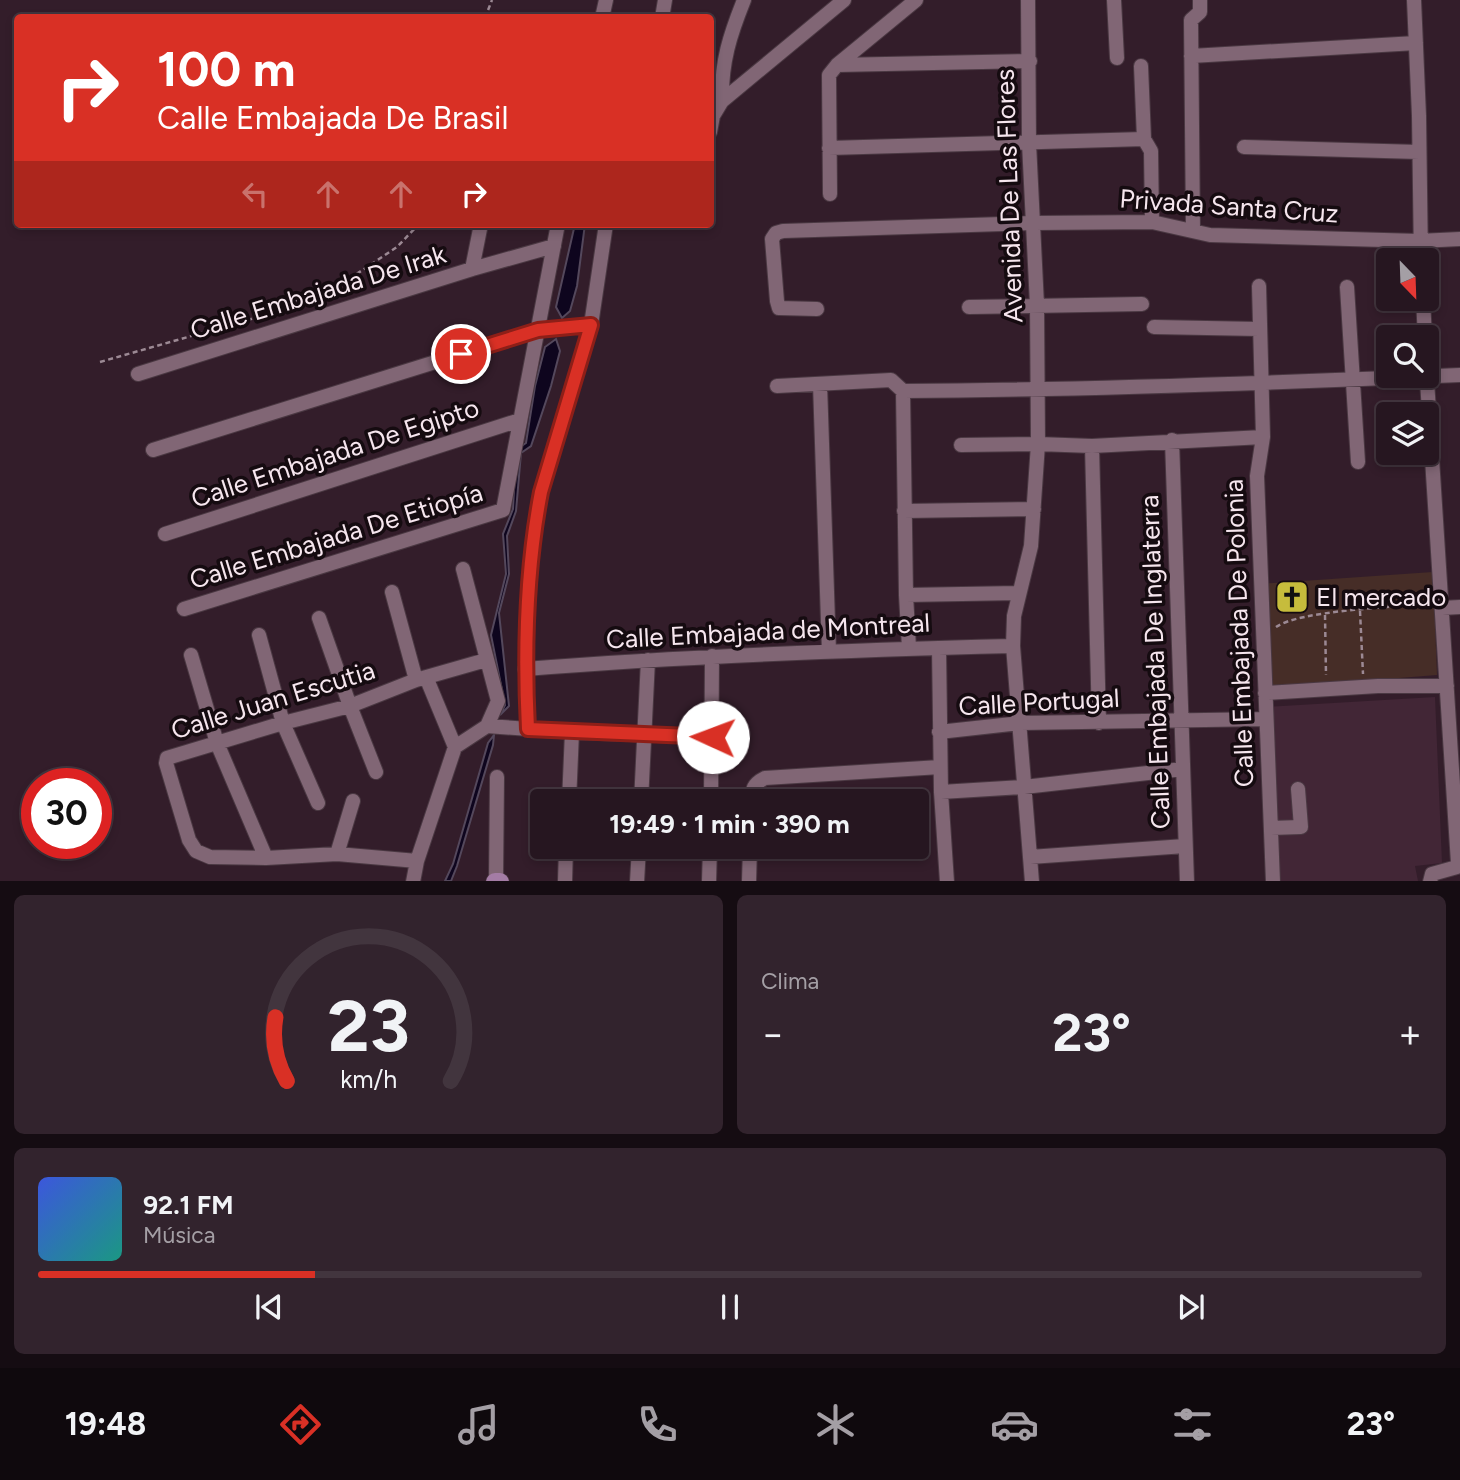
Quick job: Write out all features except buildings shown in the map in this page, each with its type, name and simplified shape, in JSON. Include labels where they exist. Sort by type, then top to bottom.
[{"type":"street","points":[[722,101],[728,40],[744,0]]},
{"type":"street","points":[[714,114],[722,101],[844,0]]},
{"type":"street","points":[[830,194],[829,75],[837,65],[916,0]]},
{"type":"street","name":"Avenida De Las Flores","points":[[1028,0],[1029,143],[1037,305],[1038,444],[1031,546],[1014,616],[1013,646],[1032,881]]},
{"type":"street","points":[[1114,0],[1117,58]]},
{"type":"street","points":[[1193,230],[1191,20],[1200,12],[1200,0]]},
{"type":"street","points":[[1413,0],[1419,152],[1419,248]]},
{"type":"street","points":[[1191,55],[1416,43]]},
{"type":"street","points":[[837,65],[1030,61]]},
{"type":"street","points":[[1140,66],[1144,139],[1151,151],[1152,222]]},
{"type":"street","points":[[829,148],[1144,139]]},
{"type":"street","points":[[1244,147],[1419,152]]},
{"type":"street","name":"Privada Santa Cruz","points":[[817,309],[779,308],[772,239],[776,233],[783,230],[1152,222],[1210,234],[1419,241],[1460,239]]},
{"type":"street","points":[[472,269],[480,228]]},
{"type":"street","points":[[520,420],[557,228]]},
{"type":"street","points":[[528,729],[525,670],[527,610],[536,519],[541,492],[591,325],[605,228]]},
{"type":"street","name":"Calle Embajada De Irak","points":[[138,374],[472,269],[554,246]]},
{"type":"street","name":"Calle Embajada De Polonia","points":[[1259,286],[1263,438],[1257,477],[1273,881]]},
{"type":"street","points":[[1347,286],[1358,462]]},
{"type":"street","points":[[969,307],[1142,303]]},
{"type":"street","points":[[153,450],[538,330],[591,325]]},
{"type":"street","points":[[1154,327],[1259,329]]},
{"type":"street","points":[[1439,376],[1460,375]]},
{"type":"street","points":[[777,386],[891,380],[904,391],[1038,390],[1376,379]]},
{"type":"street","points":[[820,384],[829,650]]},
{"type":"street","points":[[1428,388],[1458,863],[1452,870],[1432,874],[1430,881]]},
{"type":"street","points":[[904,391],[904,511],[909,648]]},
{"type":"street","name":"Calle Embajada De Etiopía","points":[[184,609],[503,509],[520,420]]},
{"type":"street","name":"Calle Embajada De Egipto","points":[[165,534],[520,420]]},
{"type":"street","points":[[961,445],[1092,446],[1172,440],[1263,438]]},
{"type":"street","name":"Calle Embajada De Inglaterra","points":[[1172,440],[1187,881]]},
{"type":"street","points":[[1092,446],[1100,723]]},
{"type":"street","points":[[904,511],[1034,509]]},
{"type":"street","points":[[463,569],[498,701],[495,725]]},
{"type":"street","points":[[392,592],[421,679],[454,747]]},
{"type":"street","points":[[906,595],[1019,593]]},
{"type":"street","points":[[1441,605],[1460,607]]},
{"type":"street","points":[[319,618],[376,772]]},
{"type":"street","points":[[259,635],[283,723],[318,803]]},
{"type":"street","name":"Calle Embajada de Montreal","points":[[525,670],[829,650],[1013,646]]},
{"type":"street","points":[[939,648],[940,767],[947,881]]},
{"type":"street","points":[[191,655],[217,743],[266,858],[337,855],[417,861]]},
{"type":"street","points":[[711,789],[712,656]]},
{"type":"street","name":"Calle Juan Escutia","points":[[266,858],[210,857],[196,851],[189,839],[166,763],[171,757],[350,706],[421,679],[486,660]]},
{"type":"street","points":[[642,789],[648,660]]},
{"type":"street","points":[[1265,693],[1364,687],[1447,686]]},
{"type":"street","name":"Calle Portugal","points":[[939,732],[1021,723],[1266,719]]},
{"type":"street","points":[[411,881],[454,747],[495,725],[572,732],[713,737]]},
{"type":"street","points":[[570,789],[572,732]]},
{"type":"street","points":[[752,789],[765,778],[940,767]]},
{"type":"street","points":[[941,792],[1024,787],[1183,769]]},
{"type":"street","points":[[497,881],[498,777]]},
{"type":"street","points":[[1271,828],[1301,827],[1298,789]]},
{"type":"street","points":[[337,855],[353,801]]},
{"type":"street","points":[[1030,857],[1185,846]]},
{"type":"street","points":[[565,881],[566,859]]},
{"type":"street","points":[[637,881],[638,859]]},
{"type":"street","points":[[709,881],[710,859]]},
{"type":"street","points":[[748,881],[749,859]]},
{"type":"path","points":[[100,362],[251,320],[352,277],[397,247],[415,228]]},
{"type":"path","points":[[1262,629],[1278,627],[1283,622],[1325,615],[1441,605]]},
{"type":"path","points":[[1360,611],[1364,687]]},
{"type":"path","points":[[1325,615],[1326,689]]},
{"type":"shaded area","points":[[574,228],[584,228],[577,286],[570,311],[562,318],[556,307]]},
{"type":"shaded area","points":[[556,339],[560,351],[531,446],[521,453],[516,511],[507,536],[509,574],[499,613],[509,706],[500,715],[505,705],[491,635],[506,574],[503,534],[513,509],[516,450],[526,443],[535,386],[545,347]]},
{"type":"shaded area","points":[[1433,572],[1437,675],[1261,689],[1259,584]]},
{"type":"shaded area","points":[[1435,697],[1442,863],[1415,866],[1418,881],[1273,881],[1266,707]]},
{"type":"shaded area","points":[[494,735],[457,866],[451,881],[445,881],[453,864],[488,743]]},
{"type":"place","name":"El mercado","points":[[1292,597]]},
{"type":"route","points":[[461,354],[538,330],[591,325],[541,492],[536,519],[527,610],[525,670],[528,729],[713,737]]}]
